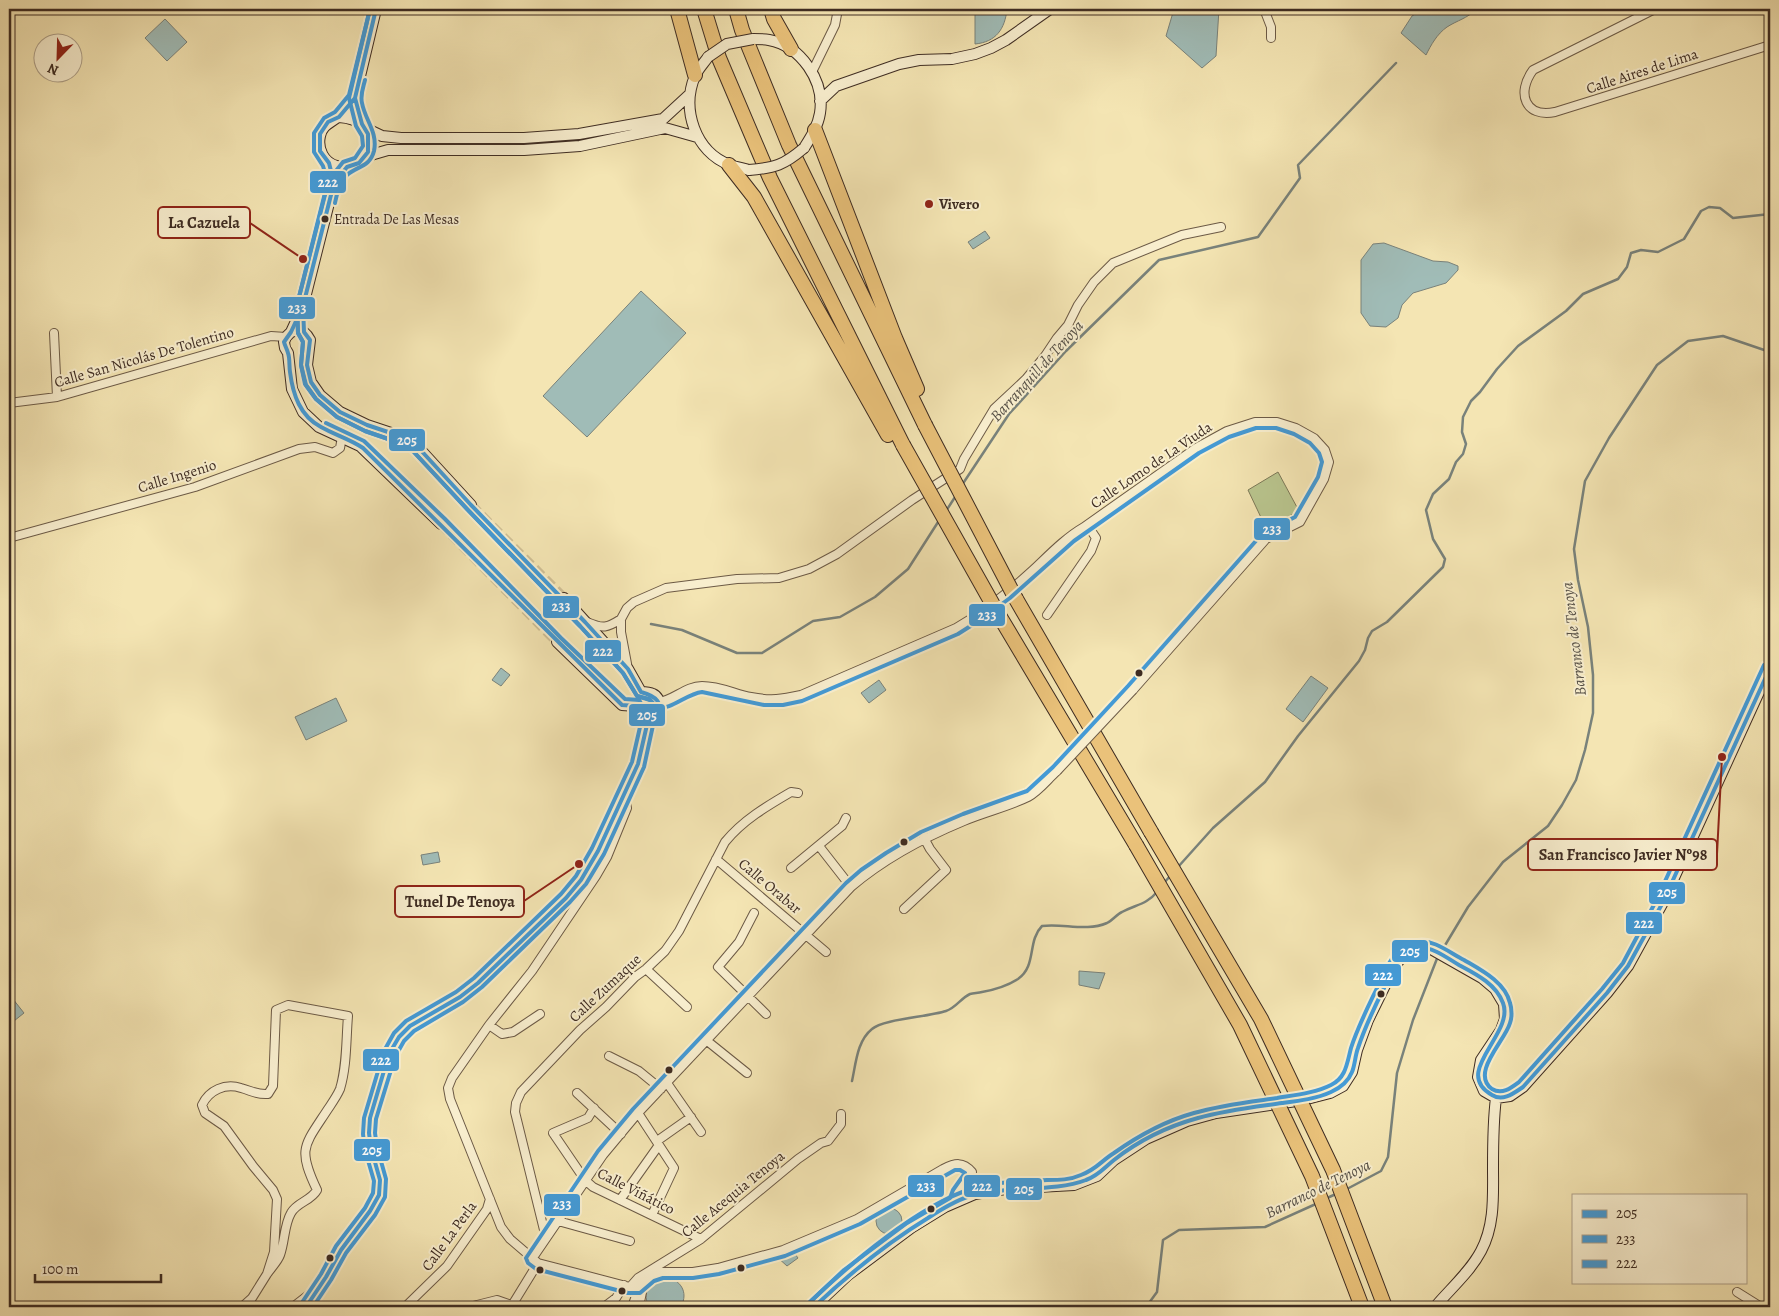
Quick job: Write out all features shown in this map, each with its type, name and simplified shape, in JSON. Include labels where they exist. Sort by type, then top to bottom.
[{"type":"highway","points":[[677,9],[695,75]]},
{"type":"highway","points":[[704,9],[719,58],[770,178],[900,449]]},
{"type":"highway","points":[[736,9],[742,30],[789,145],[1016,599],[1261,1019],[1333,1170],[1385,1307]]},
{"type":"highway","points":[[771,9],[774,20],[791,49]]},
{"type":"highway","points":[[815,130],[928,423]]},
{"type":"highway","points":[[729,165],[754,197],[900,449],[1136,845],[1240,1025],[1312,1176],[1362,1307]]},
{"type":"main road","points":[[339,117],[355,98],[376,9]]},
{"type":"main road","points":[[820,100],[836,86],[899,64],[919,60],[952,59],[991,48],[1006,40],[1050,9]]},
{"type":"main road","points":[[753,39],[770,40],[791,49],[805,61],[814,76],[820,100],[820,113],[815,130],[804,148],[788,161],[769,168],[749,170],[729,165],[710,153],[697,137],[690,116],[689,95],[695,75],[708,57],[727,44],[753,39]]},
{"type":"main road","points":[[814,76],[836,86]]},
{"type":"main road","points":[[334,183],[329,163],[320,151],[319,144],[320,134],[328,122],[339,117],[349,117],[382,136],[401,138],[524,138],[579,134],[664,119],[689,95]]},
{"type":"main road","points":[[329,163],[347,167],[359,163],[368,152],[369,141],[355,98]]},
{"type":"main road","points":[[364,157],[388,150],[524,150],[580,146],[665,128],[697,137]]},
{"type":"main road","points":[[347,167],[334,183],[303,306],[284,342],[288,353],[292,389],[302,412],[319,427],[360,446],[441,524]]},
{"type":"main road","points":[[303,306],[304,332],[310,340],[307,365],[311,382],[320,395],[340,412],[367,425],[400,436],[416,445],[471,505]]},
{"type":"main road","points":[[289,334],[298,330],[304,332]]},
{"type":"main road","points":[[288,353],[297,357],[306,354],[309,350]]},
{"type":"main road","points":[[564,598],[628,669],[641,692],[636,706],[639,713],[649,716],[656,713],[660,706],[658,698],[651,693],[641,692]]},
{"type":"main road","points":[[557,642],[622,704],[636,706]]},
{"type":"main road","points":[[814,1307],[848,1274],[911,1228],[945,1206],[975,1194],[1004,1189],[1074,1186],[1097,1176],[1114,1160],[1146,1139],[1186,1121],[1216,1113],[1303,1100],[1330,1093],[1343,1086],[1352,1072],[1357,1050],[1368,1020],[1387,982],[1401,958],[1419,948],[1431,949],[1482,978],[1496,990],[1504,1004],[1505,1019],[1502,1030],[1481,1060],[1478,1077],[1484,1091],[1496,1098],[1510,1096],[1523,1087],[1607,993],[1628,966],[1662,904],[1770,668]]},
{"type":"main road","points":[[306,1307],[341,1250],[370,1211],[379,1195],[380,1180],[369,1133],[370,1118],[389,1054],[399,1037],[410,1026],[460,997],[478,983],[566,898],[580,880],[598,851],[638,764],[649,716]]},
{"type":"main road","points":[[1435,1307],[1482,1250],[1489,1230],[1493,1207],[1493,1122],[1496,1098]]},
{"type":"street","points":[[814,76],[835,25],[838,9]]},
{"type":"street","points":[[1264,9],[1271,27],[1271,38]]},
{"type":"street","name":"Calle Aires de Lima","points":[[1655,9],[1533,70],[1526,78],[1523,89],[1525,100],[1533,109],[1545,114],[1555,112],[1770,44]]},
{"type":"street","points":[[805,61],[822,53]]},
{"type":"street","points":[[628,669],[620,632],[621,619],[627,608],[634,602],[666,588],[737,579],[779,578],[810,569],[837,554],[912,500],[960,469],[964,458],[994,409],[1026,379],[1045,356],[1068,325],[1078,305],[1094,282],[1113,263],[1182,235],[1221,227]]},
{"type":"street","points":[[54,333],[57,397]]},
{"type":"street","name":"Calle San Nicolás De Tolentino","points":[[9,403],[57,397],[271,336],[289,334]]},
{"type":"street","name":"Calle Lomo de La Viuda","points":[[514,1306],[546,1238],[585,1180],[620,1134],[851,887],[890,858],[924,838],[965,820],[1030,796],[1057,771],[1133,690],[1266,539],[1300,522],[1324,479],[1329,462],[1325,450],[1314,438],[1296,428],[1277,422],[1255,422],[1227,431],[1196,448],[1084,527]]},
{"type":"street","name":"Calle Ingenio","points":[[9,538],[195,487],[299,449],[315,447],[333,452],[340,448],[342,437]]},
{"type":"street","points":[[659,702],[668,700],[678,693],[701,686],[727,689],[750,697],[777,700],[801,695],[956,628],[977,616],[1029,574],[1073,533],[1084,527],[1090,530],[1096,538],[1091,551],[1047,615]]},
{"type":"street","points":[[586,622],[598,627],[609,627],[621,619]]},
{"type":"street","name":"Calle Zumaque","points":[[546,1238],[515,1112],[516,1103],[521,1092],[580,1030],[665,951],[732,834],[757,813],[791,792],[798,793]]},
{"type":"street","points":[[624,793],[627,808],[607,857],[596,876],[532,971],[489,1025],[452,1078],[448,1088],[450,1099],[490,1199],[502,1227],[510,1239],[535,1261],[634,1285],[662,1272],[693,1272],[718,1268],[783,1250],[857,1219],[943,1169],[960,1163],[967,1166],[972,1172],[966,1185],[959,1189],[956,1194],[955,1202]]},
{"type":"street","points":[[791,868],[842,826],[846,818]]},
{"type":"street","points":[[904,909],[946,870],[924,838]]},
{"type":"street","points":[[819,846],[851,887]]},
{"type":"street","name":"Calle Orabar","points":[[716,859],[826,952]]},
{"type":"street","points":[[754,913],[739,942],[718,967],[766,1014]]},
{"type":"street","points":[[646,969],[687,1007]]},
{"type":"street","points":[[242,1307],[252,1298],[280,1256],[288,1220],[292,1211],[314,1195],[317,1190],[307,1168],[304,1155],[305,1148],[339,1092],[344,1074],[348,1016],[288,1005],[276,1010],[273,1086],[268,1094],[258,1095],[241,1087],[225,1087],[216,1089],[206,1098],[202,1105],[205,1114],[224,1126],[273,1190],[277,1199],[274,1252],[267,1274]]},
{"type":"street","points":[[489,1025],[502,1034],[512,1032],[540,1014]]},
{"type":"street","points":[[706,1040],[747,1073]]},
{"type":"street","points":[[609,1056],[639,1070],[664,1086],[691,1117],[701,1132]]},
{"type":"street","points":[[578,1093],[620,1134]]},
{"type":"street","points":[[585,1180],[553,1133],[588,1118],[594,1108]]},
{"type":"street","points":[[638,1113],[674,1168],[652,1215]]},
{"type":"street","name":"Calle Acequia Tenoya","points":[[604,1307],[634,1285],[638,1278],[701,1239],[798,1159],[828,1141],[840,1124],[841,1114]]},
{"type":"street","points":[[620,1200],[658,1143],[691,1117]]},
{"type":"street","name":"Calle Viñático","points":[[585,1180],[593,1187],[701,1239]]},
{"type":"street","name":"Calle La Perla","points":[[405,1307],[447,1266],[487,1209],[490,1199]]},
{"type":"street","points":[[558,1222],[630,1241]]},
{"type":"street","points":[[293,1307],[321,1284]]},
{"type":"street","points":[[632,1307],[636,1300],[634,1285]]},
{"type":"street","points":[[634,1285],[639,1307]]},
{"type":"street","points":[[1737,1292],[1757,1306]]},
{"type":"street","points":[[469,1307],[497,1300],[514,1306]]},
{"type":"green space","points":[[1278,472],[1299,511],[1266,528],[1248,490]]},
{"type":"water","points":[[975,9],[1007,9],[1004,23],[998,33],[989,41],[975,44]]},
{"type":"water","points":[[1174,9],[1219,9],[1216,56],[1202,68],[1166,36]]},
{"type":"water","points":[[1423,9],[1477,9],[1443,30],[1426,55],[1401,33],[1412,16]]},
{"type":"water","points":[[165,19],[187,42],[167,61],[145,38]]},
{"type":"water","points":[[985,231],[990,238],[973,249],[968,242]]},
{"type":"water","points":[[1384,243],[1433,261],[1448,262],[1458,266],[1458,270],[1446,283],[1413,293],[1402,305],[1398,318],[1386,327],[1370,326],[1361,313],[1361,260],[1373,244]]},
{"type":"water","points":[[641,291],[686,333],[587,437],[543,396]]},
{"type":"water","points":[[501,668],[510,675],[501,686],[492,680]]},
{"type":"water","points":[[1311,676],[1328,688],[1303,722],[1286,709]]},
{"type":"water","points":[[879,680],[886,690],[869,703],[861,693]]},
{"type":"water","points":[[336,698],[347,721],[306,740],[295,717]]},
{"type":"water","points":[[438,852],[440,862],[423,865],[421,855]]},
{"type":"water","points":[[1079,971],[1105,973],[1099,989],[1079,985]]},
{"type":"water","points":[[9,994],[24,1013],[9,1025]]},
{"type":"water","points":[[889,1208],[898,1212],[902,1221],[898,1230],[889,1234],[880,1230],[876,1221],[880,1212]]},
{"type":"water","points":[[792,1250],[798,1258],[787,1266],[776,1256]]},
{"type":"water","points":[[665,1276],[675,1280],[682,1287],[684,1296],[681,1307],[648,1306],[646,1295],[648,1287],[654,1281]]},
{"type":"waterway","name":"Barranquill de Tenoya","points":[[962,485],[1009,414],[1066,351],[1159,260],[1258,237],[1300,178],[1298,165],[1396,63]]},
{"type":"waterway","points":[[1178,867],[1213,828],[1265,782],[1298,736],[1359,661],[1372,631],[1387,622],[1443,567],[1445,559],[1433,539],[1426,510],[1433,494],[1449,479],[1456,462],[1463,454],[1466,444],[1462,432],[1463,417],[1471,401],[1497,369],[1518,346],[1566,311],[1583,294],[1618,279],[1627,267],[1631,253],[1641,250],[1658,252],[1684,239],[1701,211],[1709,207],[1720,208],[1733,218],[1770,214]]},
{"type":"waterway","name":"Barranco de Tenoya","points":[[1441,952],[1468,907],[1503,862],[1548,826],[1576,780],[1593,713],[1593,675],[1588,627],[1578,580],[1574,549],[1585,481],[1609,438],[1657,365],[1688,341],[1723,336],[1770,352]]},
{"type":"waterway","name":"Barranquill de Tenoya","points":[[946,511],[957,494]]},
{"type":"waterway","name":"Barranquill de Tenoya","points":[[651,624],[682,630],[737,653],[762,653],[813,621],[840,617],[875,597],[908,569],[940,519]]},
{"type":"waterway","points":[[1163,884],[1171,875]]},
{"type":"waterway","points":[[852,1081],[860,1046],[872,1029],[896,1020],[946,1011],[953,1008],[970,994],[1009,984],[1024,974],[1028,967],[1037,932],[1042,926],[1099,926],[1109,922],[1120,913],[1145,902],[1158,891]]},
{"type":"waterway","name":"Barranco de Tenoya","points":[[1345,1190],[1381,1171],[1388,1157],[1397,1073],[1413,1020],[1438,956]]},
{"type":"waterway","name":"Barranco de Tenoya","points":[[1325,1199],[1338,1193]]},
{"type":"waterway","name":"Barranco de Tenoya","points":[[1146,1307],[1157,1292],[1163,1240],[1179,1230],[1265,1227],[1318,1203]]},
{"type":"tunnel","points":[[471,505],[564,598]]},
{"type":"tunnel","points":[[441,524],[557,642]]},
{"type":"transit line","name":"233","points":[[370,9],[349,95],[335,112],[324,118],[314,133],[314,152],[323,166],[328,183],[297,305],[298,333],[303,342],[301,365],[306,385],[316,399],[337,417],[365,431],[397,442],[412,450],[623,673],[637,696],[650,700],[656,708],[668,707],[696,693],[702,692],[764,705],[783,705],[802,701],[958,634],[1010,598],[1074,541],[1199,453],[1229,437],[1256,428],[1276,428],[1294,434],[1310,443],[1319,453],[1322,462],[1318,477],[1295,517],[1262,534],[1128,686],[1053,767],[1027,791],[963,814],[921,832],[886,853],[846,883],[633,1109],[598,1151],[526,1258],[528,1263],[536,1269],[628,1293],[640,1293],[654,1281],[663,1278],[693,1278],[719,1274],[785,1256],[860,1224],[955,1170],[965,1173],[953,1190],[950,1198],[907,1223],[844,1270],[810,1302]]},
{"type":"transit line","name":"222","points":[[301,1304],[321,1274],[336,1246],[365,1208],[373,1193],[374,1181],[365,1150],[363,1134],[364,1118],[384,1051],[394,1033],[406,1021],[456,992],[474,978],[561,894],[576,876],[592,848],[632,762],[643,714],[651,708],[653,703],[649,699],[637,696],[623,673],[412,450],[397,442],[365,431],[337,417],[316,399],[305,384],[301,365],[303,342],[298,333],[297,305],[328,181],[343,162],[355,158],[363,146],[362,136],[356,126],[349,98],[370,9]]},
{"type":"transit line","name":"205","points":[[355,98],[376,9]]},
{"type":"transit line","name":"233","points":[[335,203],[344,178],[370,160],[374,151],[373,132],[361,100],[365,80]]},
{"type":"transit line","name":"205","points":[[334,183],[329,163],[320,151],[320,134],[328,122],[339,117],[355,98]]},
{"type":"transit line","name":"205","points":[[334,183],[347,167],[359,163],[368,152],[368,134],[362,124],[355,98]]},
{"type":"transit line","name":"205","points":[[303,306],[334,183]]},
{"type":"transit line","name":"205","points":[[303,306],[304,332],[310,340],[307,365],[311,382],[320,395],[340,412],[367,425],[400,436],[416,445],[628,669],[641,692],[652,696],[657,701],[658,710],[649,715],[644,715],[640,713],[636,706],[622,705],[363,448],[321,427],[308,417],[296,397],[291,381],[289,355],[284,342],[291,332],[303,306]]},
{"type":"transit line","name":"233","points":[[313,1307],[346,1253],[375,1215],[385,1197],[386,1179],[377,1147],[376,1119],[395,1057],[404,1041],[414,1031],[463,1002],[482,987],[570,902],[586,884],[604,854],[644,767],[655,716],[652,711],[644,708],[639,700],[625,699],[561,638],[445,519],[364,441],[326,423]]},
{"type":"transit line","name":"222","points":[[810,1302],[845,1270],[886,1237],[952,1196],[991,1184],[1073,1178],[1091,1170],[1142,1135],[1183,1116],[1225,1106],[1305,1093],[1331,1085],[1340,1078],[1345,1070],[1357,1032],[1388,964],[1398,952],[1415,943],[1424,942],[1442,947],[1485,972],[1503,989],[1511,1005],[1511,1021],[1487,1066],[1486,1082],[1496,1091],[1506,1090],[1519,1082],[1623,963],[1656,901],[1764,665]]},
{"type":"transit line","name":"205","points":[[814,1307],[883,1248],[940,1211],[964,1198],[1004,1190],[1047,1188],[1074,1184],[1101,1172],[1133,1147],[1176,1125],[1219,1113],[1313,1098],[1338,1089],[1346,1082],[1352,1072],[1357,1051],[1373,1010],[1393,968],[1403,956],[1416,949],[1429,949],[1439,953],[1479,976],[1496,990],[1503,1003],[1504,1015],[1501,1027],[1481,1064],[1478,1075],[1481,1086],[1492,1095],[1500,1098],[1508,1096],[1523,1087],[1607,993],[1628,966],[1662,904],[1770,668]]},
{"type":"transit line","name":"205","points":[[306,1307],[341,1250],[370,1211],[379,1195],[380,1180],[371,1148],[370,1118],[389,1054],[399,1037],[410,1026],[460,997],[478,983],[566,898],[581,880],[598,851],[638,764],[649,716]]},
{"type":"place","name":"Vivero","points":[[929,204]]},
{"type":"place","name":"Entrada De Las Mesas","points":[[325,219]]},
{"type":"place","name":"La Cazuela","points":[[303,259]]},
{"type":"place","name":"San Francisco Javier Nº98","points":[[1722,757]]},
{"type":"place","name":"Tunel De Tenoya","points":[[579,864]]}]
